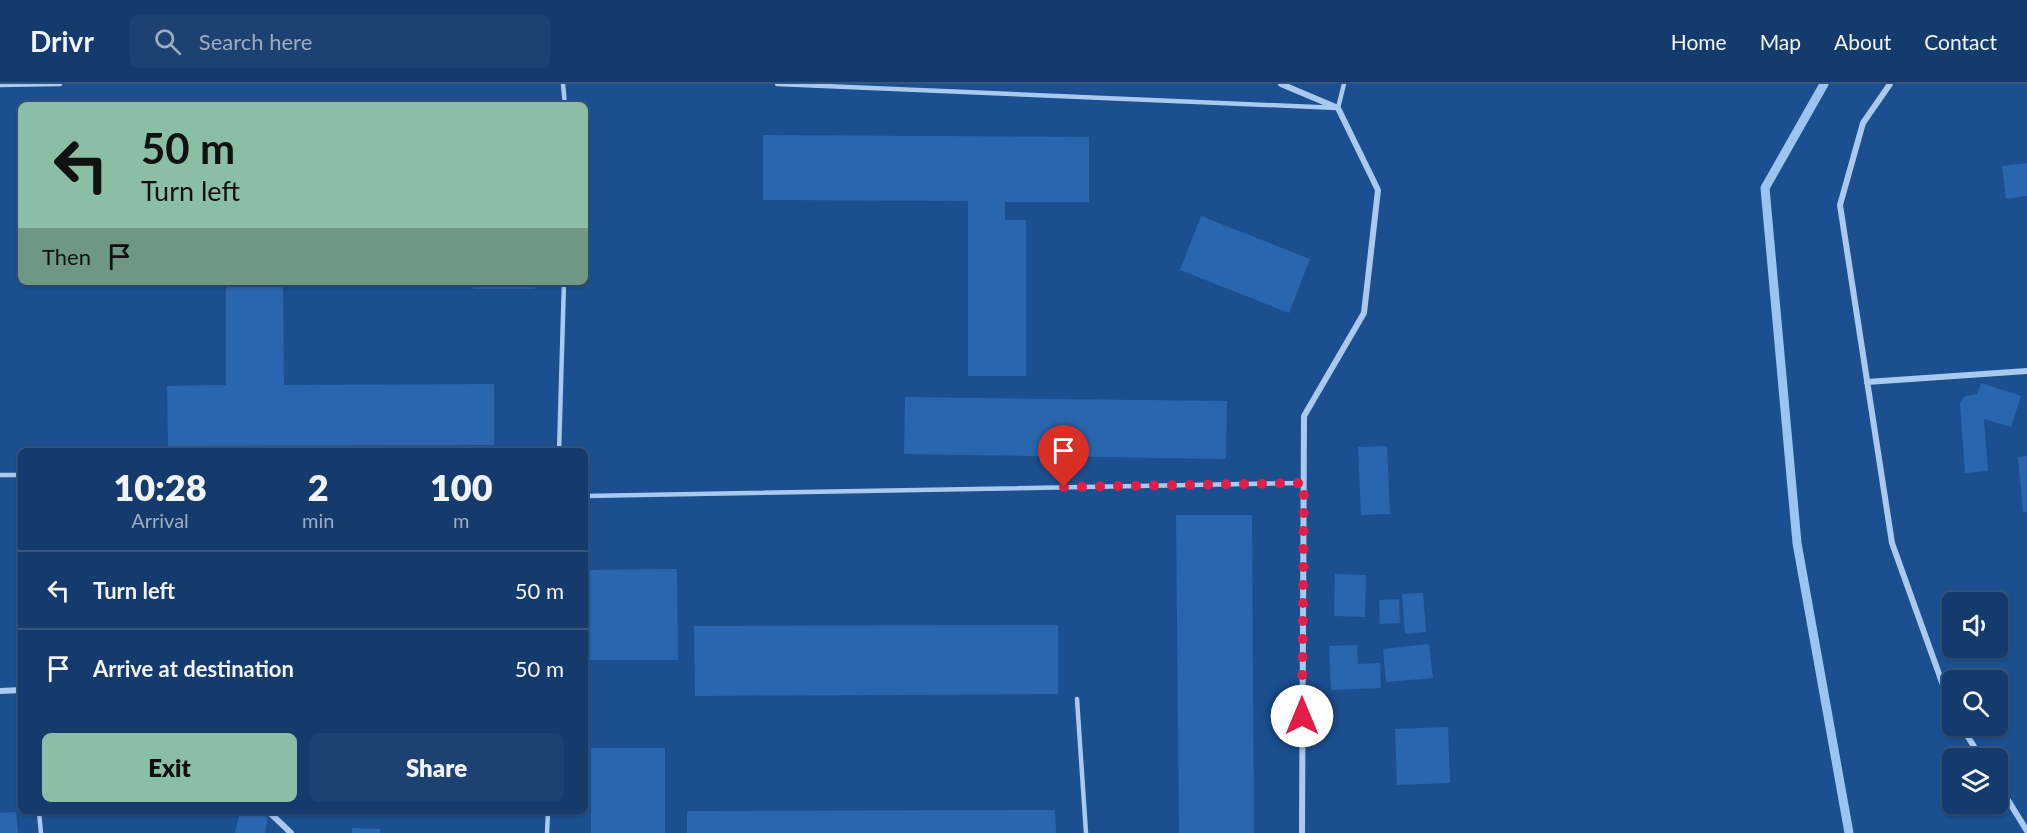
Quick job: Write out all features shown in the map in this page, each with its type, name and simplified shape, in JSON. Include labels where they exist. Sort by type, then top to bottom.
[{"type":"street","points":[[1281,84],[1338,108],[1378,190],[1364,313],[1304,416],[1302,833]]},
{"type":"street","points":[[1890,84],[1863,123],[1840,206],[1892,543],[1942,682]]},
{"type":"street","points":[[1867,382],[2027,370]]},
{"type":"street","points":[[0,691],[18,690]]},
{"type":"street","points":[[2008,800],[2027,831]]},
{"type":"street","points":[[271,814],[291,833]]},
{"type":"lane","points":[[0,85],[60,84]]},
{"type":"lane","points":[[563,84],[565,102]]},
{"type":"lane","points":[[777,84],[1338,108],[1344,84]]},
{"type":"lane","points":[[559,448],[564,285]]},
{"type":"lane","points":[[0,475],[18,475]]},
{"type":"lane","points":[[588,496],[1304,483]]},
{"type":"lane","points":[[1077,699],[1086,833]]},
{"type":"lane","points":[[39,814],[41,833]]},
{"type":"lane","points":[[547,833],[548,814]]},
{"type":"building","points":[[763,135],[1089,137],[1089,202],[1005,202],[1005,220],[1026,220],[1026,376],[968,376],[968,201],[763,200]]},
{"type":"building","points":[[2027,163],[2027,196],[2006,199],[2002,166]]},
{"type":"building","points":[[1201,216],[1310,259],[1289,313],[1180,270]]},
{"type":"building","points":[[226,285],[283,285],[284,385],[494,384],[494,445],[168,446],[167,386],[226,385]]},
{"type":"building","points":[[473,285],[535,285],[535,289],[473,289]]},
{"type":"building","points":[[1981,383],[2021,396],[2011,427],[1984,419],[1988,471],[1965,473],[1960,403],[1965,396],[1977,394]]},
{"type":"building","points":[[905,397],[1227,401],[1226,459],[904,454]]},
{"type":"building","points":[[1387,446],[1390,514],[1361,515],[1358,447]]},
{"type":"building","points":[[2027,456],[2027,512],[2023,512],[2018,457]]},
{"type":"building","points":[[1176,515],[1252,515],[1254,833],[1179,833]]},
{"type":"building","points":[[677,569],[678,660],[588,660],[588,570]]},
{"type":"building","points":[[1335,574],[1366,575],[1365,617],[1334,616]]},
{"type":"building","points":[[1423,593],[1426,632],[1405,634],[1402,594]]},
{"type":"building","points":[[1399,599],[1400,623],[1380,624],[1379,600]]},
{"type":"building","points":[[1058,625],[1058,694],[695,696],[694,626]]},
{"type":"building","points":[[1429,644],[1433,678],[1386,682],[1383,649]]},
{"type":"building","points":[[1357,645],[1358,664],[1380,663],[1381,688],[1331,690],[1329,646]]},
{"type":"building","points":[[1448,727],[1450,783],[1397,785],[1395,729]]},
{"type":"building","points":[[591,748],[665,748],[665,833],[591,833]]},
{"type":"building","points":[[1055,810],[1056,833],[687,833],[687,811]]},
{"type":"building","points":[[16,812],[18,833],[0,833],[0,813]]},
{"type":"building","points":[[240,814],[268,817],[265,833],[235,833]]},
{"type":"building","points":[[352,828],[380,829],[380,833],[352,833]]},
{"type":"waterway","points":[[1824,84],[1765,188],[1797,543],[1849,833]]},
{"type":"route","points":[[1064,487],[1304,483],[1302,716]]}]
